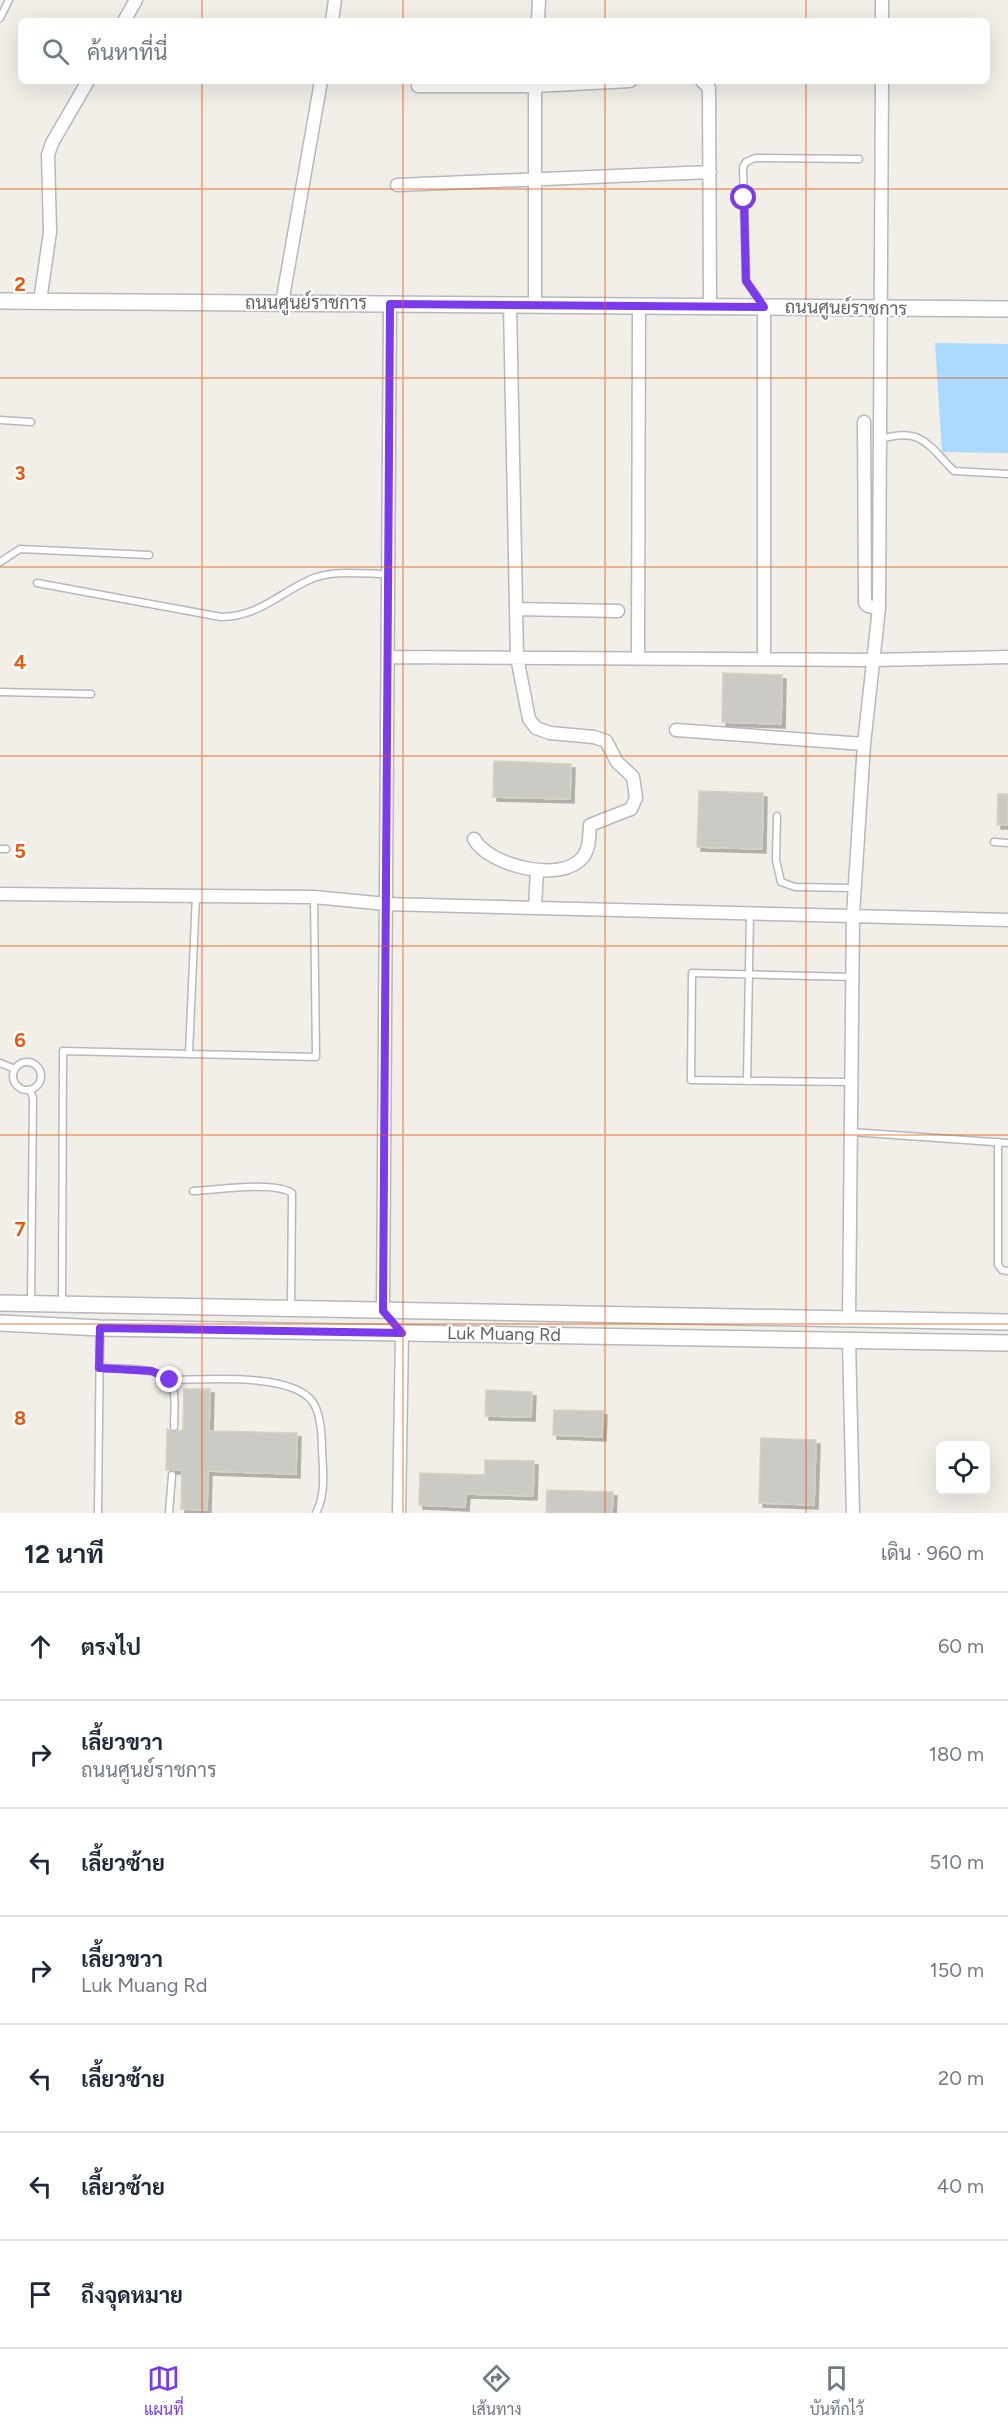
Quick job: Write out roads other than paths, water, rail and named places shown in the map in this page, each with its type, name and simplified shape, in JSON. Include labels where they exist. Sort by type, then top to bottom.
[{"type":"street","points":[[126,18],[136,0]]},
{"type":"street","points":[[332,18],[335,0]]},
{"type":"street","points":[[538,18],[539,0]]},
{"type":"street","points":[[882,0],[882,18]]},
{"type":"street","points":[[40,301],[50,232],[48,155],[51,143],[86,84]]},
{"type":"street","points":[[282,303],[320,84]]},
{"type":"street","points":[[418,86],[535,84],[535,305]]},
{"type":"street","points":[[705,84],[709,88],[710,306]]},
{"type":"street","points":[[853,1513],[849,1319],[853,915],[864,744],[879,608],[882,84]]},
{"type":"street","points":[[397,185],[710,172]]},
{"type":"street","name":"ถนนศูนย์ราชการ","points":[[0,301],[1008,309]]},
{"type":"street","points":[[390,304],[383,1311],[402,1333],[399,1513]]},
{"type":"street","points":[[474,839],[479,848],[495,858],[537,870],[566,867],[578,862],[588,846],[590,825],[631,809],[636,798],[633,777],[617,762],[606,741],[594,737],[550,733],[536,728],[529,719],[517,657],[510,305]]},
{"type":"street","points":[[638,657],[639,306]]},
{"type":"street","points":[[764,307],[764,658]]},
{"type":"street","points":[[864,422],[865,603],[868,606],[879,608]]},
{"type":"street","points":[[516,609],[618,611]]},
{"type":"street","points":[[388,657],[873,660],[1008,657]]},
{"type":"street","points":[[676,730],[864,744]]},
{"type":"street","points":[[535,908],[537,870]]},
{"type":"street","points":[[0,894],[314,897],[386,904],[1008,920]]},
{"type":"street","name":"Luk Muang Rd","points":[[0,1303],[1008,1322]]},
{"type":"street","name":"Luk Muang Rd","points":[[0,1323],[100,1328],[1008,1343]]},
{"type":"lane","points":[[0,18],[9,0]]},
{"type":"lane","points":[[764,307],[746,281],[743,167],[746,162],[755,158],[859,159]]},
{"type":"lane","points":[[0,420],[31,422]]},
{"type":"lane","points":[[881,439],[903,433],[931,446],[954,471],[1008,474]]},
{"type":"lane","points":[[0,562],[20,549],[149,555]]},
{"type":"lane","points":[[37,583],[221,617],[240,617],[254,612],[310,579],[324,576],[388,574]]},
{"type":"lane","points":[[0,692],[91,693]]},
{"type":"lane","points":[[777,816],[776,860],[781,882],[795,887],[855,888]]},
{"type":"lane","points":[[994,842],[1008,843]]},
{"type":"lane","points":[[189,1053],[196,896]]},
{"type":"lane","points":[[62,1305],[63,1051],[316,1057],[314,897]]},
{"type":"lane","points":[[747,1081],[750,914]]},
{"type":"lane","points":[[851,1082],[691,1080],[692,973],[853,977]]},
{"type":"lane","points":[[26,1062],[37,1066],[41,1078],[37,1086],[30,1090],[22,1089],[15,1083],[15,1069],[26,1062]]},
{"type":"lane","points":[[0,1063],[15,1069]]},
{"type":"lane","points":[[30,1090],[33,1098],[31,1305]]},
{"type":"lane","points":[[851,1132],[1008,1143]]},
{"type":"lane","points":[[998,1142],[998,1265],[1002,1270],[1008,1271]]},
{"type":"lane","points":[[193,1191],[269,1188],[285,1189],[292,1193],[291,1310]]},
{"type":"lane","points":[[98,1513],[100,1328]]},
{"type":"lane","points":[[99,1368],[152,1371],[170,1380],[279,1384],[302,1392],[313,1402],[321,1430],[323,1491],[316,1513]]},
{"type":"lane","points":[[170,1380],[174,1387],[174,1426]]},
{"type":"lane","points":[[169,1513],[172,1475]]},
{"type":"water","points":[[935,343],[1008,344],[1008,453],[942,452]]}]
